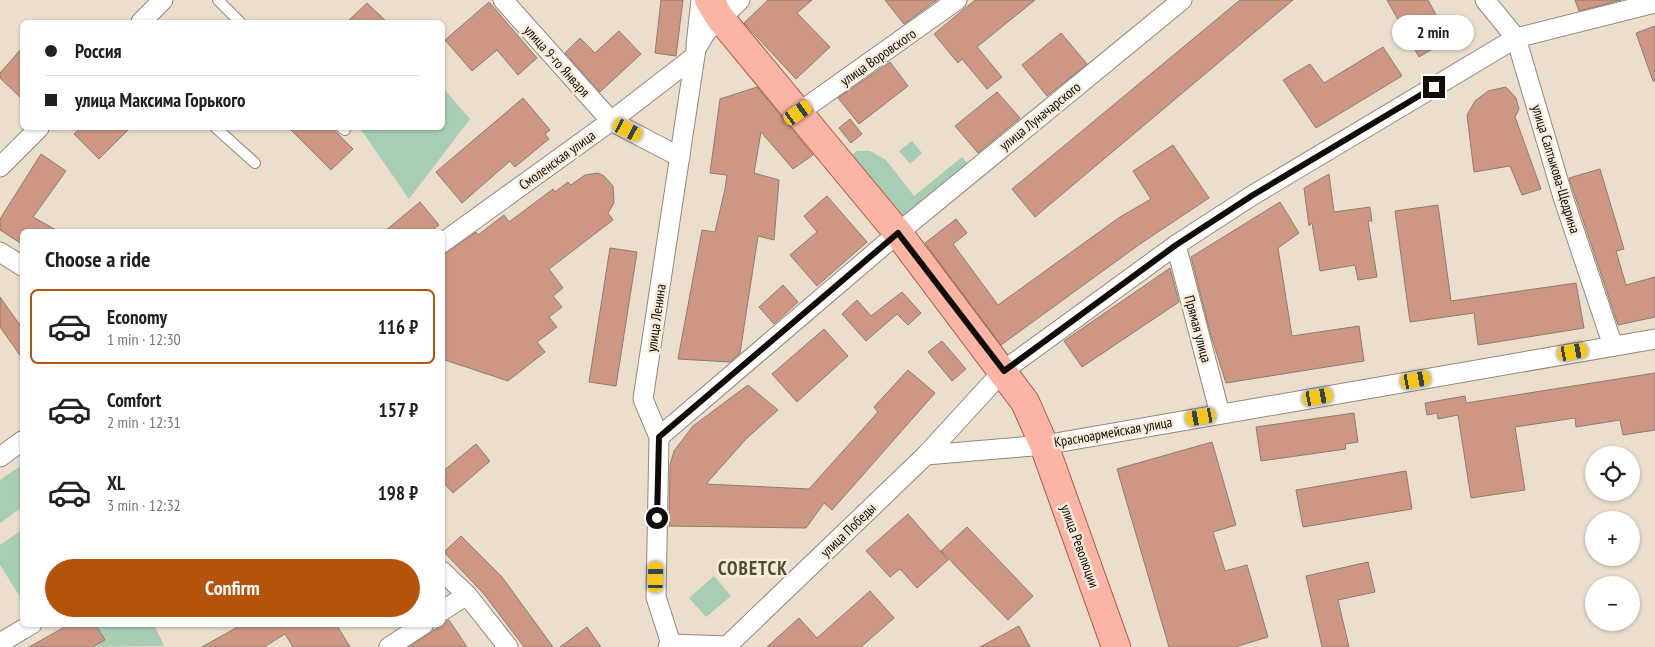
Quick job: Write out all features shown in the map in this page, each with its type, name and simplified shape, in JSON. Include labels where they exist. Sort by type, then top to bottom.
[{"type":"main road","name":"улица Революции","points":[[710,6],[898,233],[1004,371],[1025,402],[1044,444],[1116,647]]},
{"type":"street","points":[[143,20],[164,0]]},
{"type":"street","name":"улица 9-го Января","points":[[503,0],[611,121]]},
{"type":"street","name":"улица Ленина","points":[[669,646],[656,597],[659,437],[644,399],[695,53],[706,32],[710,6],[740,0]]},
{"type":"street","name":"улица Воровского","points":[[798,113],[957,0]]},
{"type":"street","name":"улица Луначарского","points":[[659,437],[898,233],[1182,0]]},
{"type":"street","name":"улица Салтыкова-Щедрина","points":[[1485,0],[1516,38],[1563,197],[1613,346]]},
{"type":"street","name":"улица Победы","points":[[669,646],[727,647],[926,455],[1004,371],[1176,245],[1253,195],[1516,38],[1655,3]]},
{"type":"street","points":[[695,53],[710,6]]},
{"type":"street","name":"Смоленская улица","points":[[445,241],[611,121],[695,53]]},
{"type":"street","points":[[611,121],[680,157]]},
{"type":"street","points":[[0,167],[37,130]]},
{"type":"street","name":"Прямая улица","points":[[1176,245],[1220,414]]},
{"type":"street","points":[[0,252],[20,265]]},
{"type":"street","name":"Красноармейская улица","points":[[1044,444],[1655,339]]},
{"type":"street","points":[[0,457],[20,442]]},
{"type":"street","points":[[926,455],[1044,444]]},
{"type":"street","points":[[445,574],[467,595],[508,647]]},
{"type":"street","points":[[445,609],[467,595]]},
{"type":"street","points":[[0,643],[27,627]]},
{"type":"street","points":[[389,647],[419,627]]},
{"type":"lane","points":[[218,0],[238,20]]},
{"type":"lane","points":[[218,130],[255,163]]},
{"type":"green space","points":[[445,90],[470,119],[409,199],[361,130],[445,130]]},
{"type":"green space","points":[[912,141],[922,153],[910,164],[899,151]]},
{"type":"green space","points":[[857,151],[870,151],[886,160],[914,196],[962,157],[969,165],[899,223],[845,160]]},
{"type":"green space","points":[[19,467],[20,508],[0,523],[0,480]]},
{"type":"green space","points":[[20,531],[20,597],[0,565],[0,545]]},
{"type":"green space","points":[[714,576],[731,596],[706,617],[689,598]]},
{"type":"green space","points":[[72,627],[155,627],[164,646],[78,647]]},
{"type":"building","points":[[661,0],[683,0],[676,56],[655,53]]},
{"type":"building","points":[[768,0],[812,0],[797,13],[830,47],[796,79],[744,23]]},
{"type":"building","points":[[885,0],[937,0],[904,24]]},
{"type":"building","points":[[975,0],[1035,0],[977,47],[1002,77],[987,89],[962,59],[958,63],[934,34]]},
{"type":"building","points":[[1240,0],[1293,0],[1035,217],[1012,189]]},
{"type":"building","points":[[1387,0],[1428,0],[1449,39],[1419,57]]},
{"type":"building","points":[[1575,0],[1621,0],[1579,11]]},
{"type":"building","points":[[489,2],[537,58],[518,75],[497,50],[472,71],[445,40]]},
{"type":"building","points":[[367,3],[385,20],[349,20]]},
{"type":"building","points":[[1655,26],[1655,81],[1653,81],[1636,33]]},
{"type":"building","points":[[619,31],[641,54],[600,92],[565,53],[580,38],[595,53]]},
{"type":"building","points":[[1061,33],[1087,64],[1047,96],[1022,65]]},
{"type":"building","points":[[1383,47],[1402,76],[1316,128],[1283,80],[1310,64],[1324,83]]},
{"type":"building","points":[[20,50],[20,97],[0,78],[0,73]]},
{"type":"building","points":[[890,62],[908,86],[859,124],[838,98]]},
{"type":"building","points":[[757,87],[813,155],[793,169],[761,132],[754,173],[779,180],[774,240],[758,236],[740,353],[730,362],[678,359],[702,230],[715,232],[725,189],[727,175],[710,173],[720,99]]},
{"type":"building","points":[[1506,87],[1516,98],[1519,109],[1515,117],[1541,189],[1522,195],[1510,166],[1474,172],[1467,115],[1475,101],[1488,91]]},
{"type":"building","points":[[997,92],[1020,118],[978,153],[955,126]]},
{"type":"building","points":[[523,98],[550,130],[545,134],[549,139],[515,167],[510,161],[462,203],[436,172]]},
{"type":"building","points":[[850,119],[862,134],[851,143],[839,128]]},
{"type":"building","points":[[79,130],[128,130],[99,159],[74,134]]},
{"type":"building","points":[[291,130],[334,130],[353,149],[331,170]]},
{"type":"building","points":[[1173,145],[1209,198],[1140,244],[1001,345],[925,243],[956,219],[967,233],[953,244],[998,305],[1120,217],[1151,199],[1133,171]]},
{"type":"building","points":[[41,154],[66,171],[33,217],[54,229],[20,229],[20,243],[0,230],[0,219]]},
{"type":"building","points":[[1600,169],[1624,249],[1616,251],[1626,285],[1655,277],[1655,317],[1618,325],[1569,178]]},
{"type":"building","points":[[598,173],[604,176],[613,186],[614,203],[608,213],[613,220],[549,269],[563,288],[553,296],[562,307],[549,317],[557,327],[537,342],[545,352],[508,381],[445,360],[445,254],[476,232],[478,235],[504,215],[509,222],[553,189],[555,192],[568,182],[571,185],[585,175]]},
{"type":"building","points":[[1329,174],[1334,212],[1370,207],[1372,221],[1368,221],[1377,277],[1358,280],[1355,265],[1320,271],[1312,223],[1309,226],[1304,188]]},
{"type":"building","points":[[827,196],[867,242],[817,286],[790,255],[817,232],[804,216]]},
{"type":"building","points":[[420,202],[439,225],[434,229],[387,229]]},
{"type":"building","points":[[1280,202],[1299,233],[1278,248],[1292,336],[1359,326],[1364,361],[1226,383],[1210,332],[1191,257]]},
{"type":"building","points":[[1438,205],[1451,301],[1576,283],[1584,328],[1478,345],[1474,313],[1410,322],[1395,211]]},
{"type":"building","points":[[610,248],[637,252],[616,386],[589,382]]},
{"type":"building","points":[[1170,268],[1179,302],[1082,367],[1064,341]]},
{"type":"building","points":[[783,285],[798,302],[774,324],[759,307]]},
{"type":"building","points":[[902,292],[921,313],[908,325],[897,314],[866,341],[842,314],[857,300],[871,316]]},
{"type":"building","points":[[0,297],[20,325],[20,355],[0,327]]},
{"type":"building","points":[[824,329],[848,356],[797,402],[772,374]]},
{"type":"building","points":[[942,341],[966,369],[952,381],[928,352]]},
{"type":"building","points":[[908,370],[935,393],[832,510],[824,503],[806,528],[669,526],[670,465],[674,451],[693,426],[748,385],[778,410],[746,439],[706,484],[809,489],[878,412],[874,407]]},
{"type":"building","points":[[1655,373],[1655,430],[1623,435],[1620,420],[1576,427],[1575,418],[1515,427],[1525,490],[1471,498],[1458,415],[1438,419],[1437,413],[1427,415],[1425,403],[1465,396],[1466,403]]},
{"type":"building","points":[[1354,413],[1358,442],[1345,444],[1346,449],[1261,461],[1256,427]]},
{"type":"building","points":[[1212,442],[1236,525],[1213,532],[1225,571],[1247,565],[1268,637],[1235,647],[1169,647],[1117,469]]},
{"type":"building","points":[[476,444],[490,461],[453,493],[445,484],[445,470]]},
{"type":"building","points":[[1406,471],[1412,509],[1303,527],[1296,490]]},
{"type":"building","points":[[908,514],[948,560],[917,588],[900,569],[890,577],[866,551]]},
{"type":"building","points":[[967,527],[1033,596],[1008,620],[941,551]]},
{"type":"building","points":[[461,536],[502,577],[553,647],[524,647],[484,594],[445,551]]},
{"type":"building","points":[[1368,562],[1375,592],[1338,600],[1349,647],[1322,647],[1306,576]]},
{"type":"building","points":[[870,591],[894,618],[861,647],[767,647],[799,618],[817,638]]},
{"type":"building","points":[[449,620],[467,647],[409,647],[439,627],[445,627],[445,623]]},
{"type":"building","points":[[1019,626],[1030,647],[980,647]]},
{"type":"building","points":[[65,627],[97,627],[105,640],[92,647],[29,647]]},
{"type":"building","points":[[238,627],[338,627],[350,647],[293,647],[285,634],[264,647],[202,647]]},
{"type":"building","points":[[587,627],[601,647],[560,647]]},
{"type":"district","name":"СОВЕТСК","points":[[753,568]]},
{"type":"route","points":[[657,518],[659,437],[898,233],[1004,371],[1176,245],[1253,195],[1434,87]]}]
